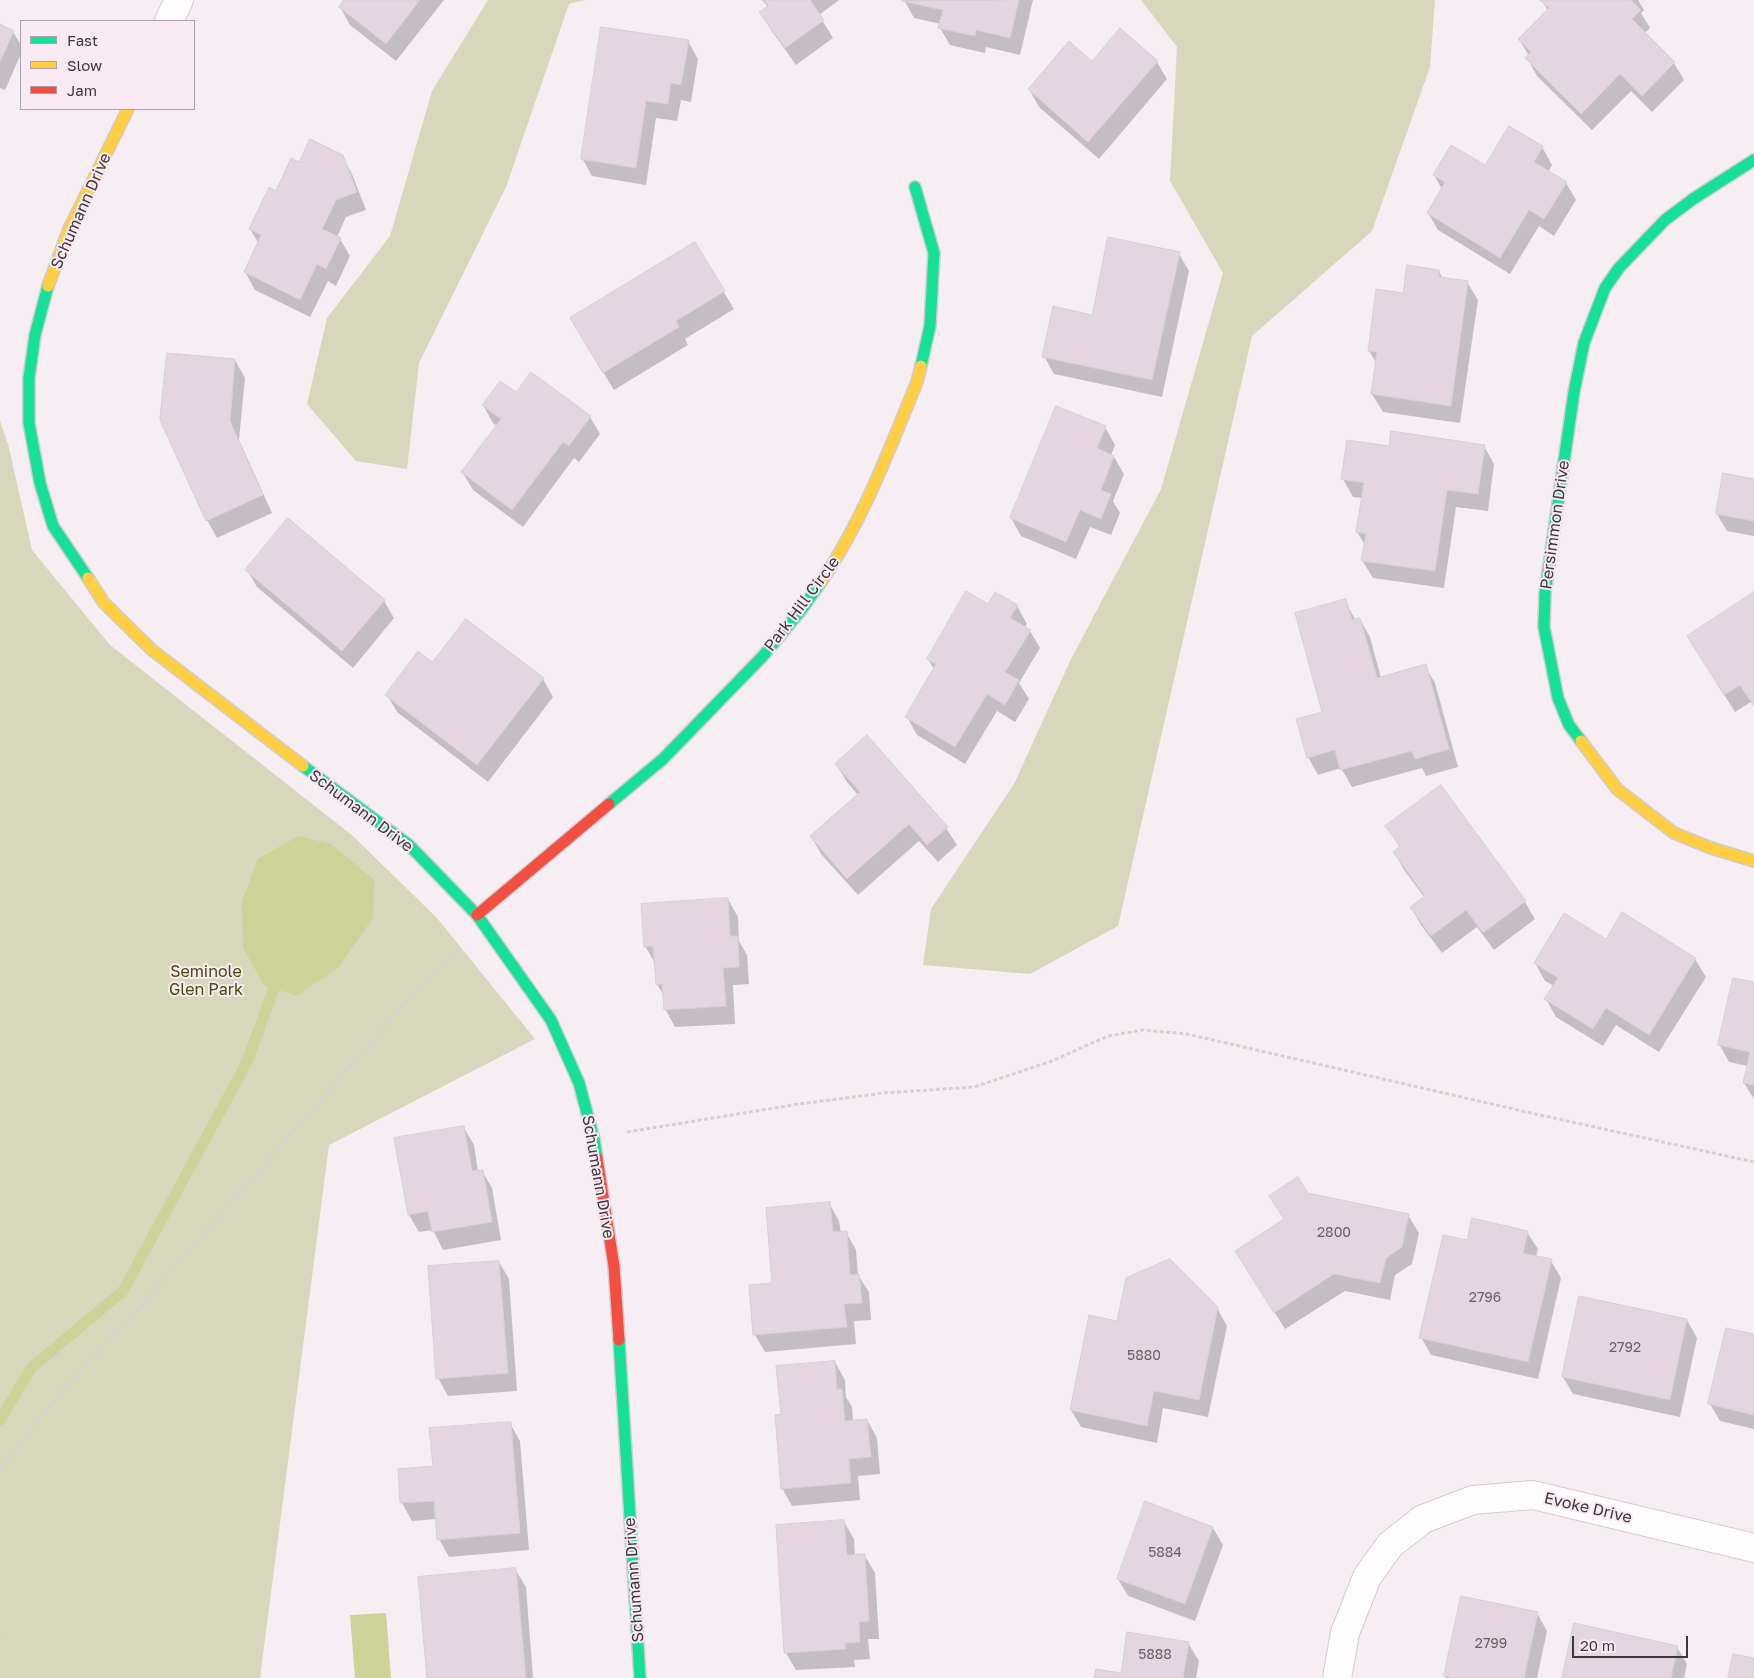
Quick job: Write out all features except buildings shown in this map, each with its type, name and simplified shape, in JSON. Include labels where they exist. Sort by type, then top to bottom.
[{"type":"street","points":[[169,20],[179,0]]},
{"type":"street","name":"Schumann Drive","points":[[128,110],[69,229],[48,285],[35,335],[29,378],[29,423],[40,483],[53,526],[104,603],[152,650],[336,792],[409,845],[477,915],[551,1020],[579,1083],[594,1139],[614,1266],[640,1678]]},
{"type":"street","name":"Persimmon Drive","points":[[1754,160],[1693,199],[1665,220],[1619,268],[1605,288],[1584,343],[1574,392],[1545,593],[1544,626],[1558,698],[1569,725],[1617,789],[1674,833],[1710,848],[1754,861]]},
{"type":"street","name":"Park Hill Circle","points":[[477,915],[663,760],[763,656],[802,609],[837,558],[871,495],[917,382],[930,326],[934,253],[915,187]]},
{"type":"street","name":"Evoke Drive","points":[[1337,1678],[1345,1633],[1367,1577],[1390,1545],[1424,1519],[1473,1500],[1533,1495],[1754,1548]]},
{"type":"path","points":[[0,1469],[59,1394],[146,1300],[441,964],[457,950],[491,933]]},
{"type":"path","points":[[594,1139],[644,1128],[799,1104],[884,1094],[974,1087],[1052,1061],[1108,1036],[1143,1030],[1187,1034],[1754,1162]]},
{"type":"path","points":[[0,1638],[6,1639]]},
{"type":"green space","points":[[488,0],[585,0],[569,4],[506,187],[419,363],[407,469],[356,461],[307,404],[327,318],[390,236],[432,91]]},
{"type":"green space","points":[[1141,0],[1435,0],[1430,67],[1372,231],[1252,336],[1118,926],[1030,974],[923,965],[931,909],[1014,784],[1071,659],[1161,489],[1223,273],[1170,181],[1177,47]]},
{"type":"green space","name":"Seminole Glen Park","points":[[0,421],[8,444],[32,550],[110,645],[353,836],[437,918],[535,1039],[329,1145],[260,1678],[0,1678]]},
{"type":"shaded area","points":[[298,836],[331,844],[374,880],[373,918],[338,968],[296,996],[264,985],[243,948],[242,901],[258,859]]},
{"type":"shaded area","points":[[386,1613],[391,1678],[355,1678],[350,1615]]},
{"type":"waterway","points":[[0,1420],[31,1368],[123,1291],[247,1062],[274,988]]},
{"type":"traffic: fast","points":[[1581,741],[1569,725],[1558,698],[1544,627],[1545,593],[1574,392],[1584,343],[1605,288],[1619,268],[1665,220],[1693,199],[1754,160]]},
{"type":"traffic: fast","points":[[915,187],[934,253],[930,326],[921,366]]},
{"type":"traffic: fast","points":[[48,286],[35,335],[29,378],[29,423],[40,483],[53,526],[88,578]]},
{"type":"traffic: fast","points":[[609,804],[663,759],[763,656],[802,609],[823,579]]},
{"type":"traffic: fast","points":[[303,766],[409,845],[477,915],[551,1020],[579,1083],[594,1139],[597,1158]]},
{"type":"traffic: fast","points":[[619,1340],[640,1678]]},
{"type":"traffic: slow","points":[[48,286],[69,229],[128,110]]},
{"type":"traffic: slow","points":[[823,579],[838,556],[875,483],[917,382],[921,366]]},
{"type":"traffic: slow","points":[[88,578],[104,603],[152,650],[303,766]]},
{"type":"traffic: slow","points":[[1581,741],[1617,789],[1674,833],[1711,848],[1754,861]]},
{"type":"traffic: jam","points":[[477,915],[609,804]]},
{"type":"traffic: jam","points":[[597,1158],[614,1266],[619,1340]]}]
